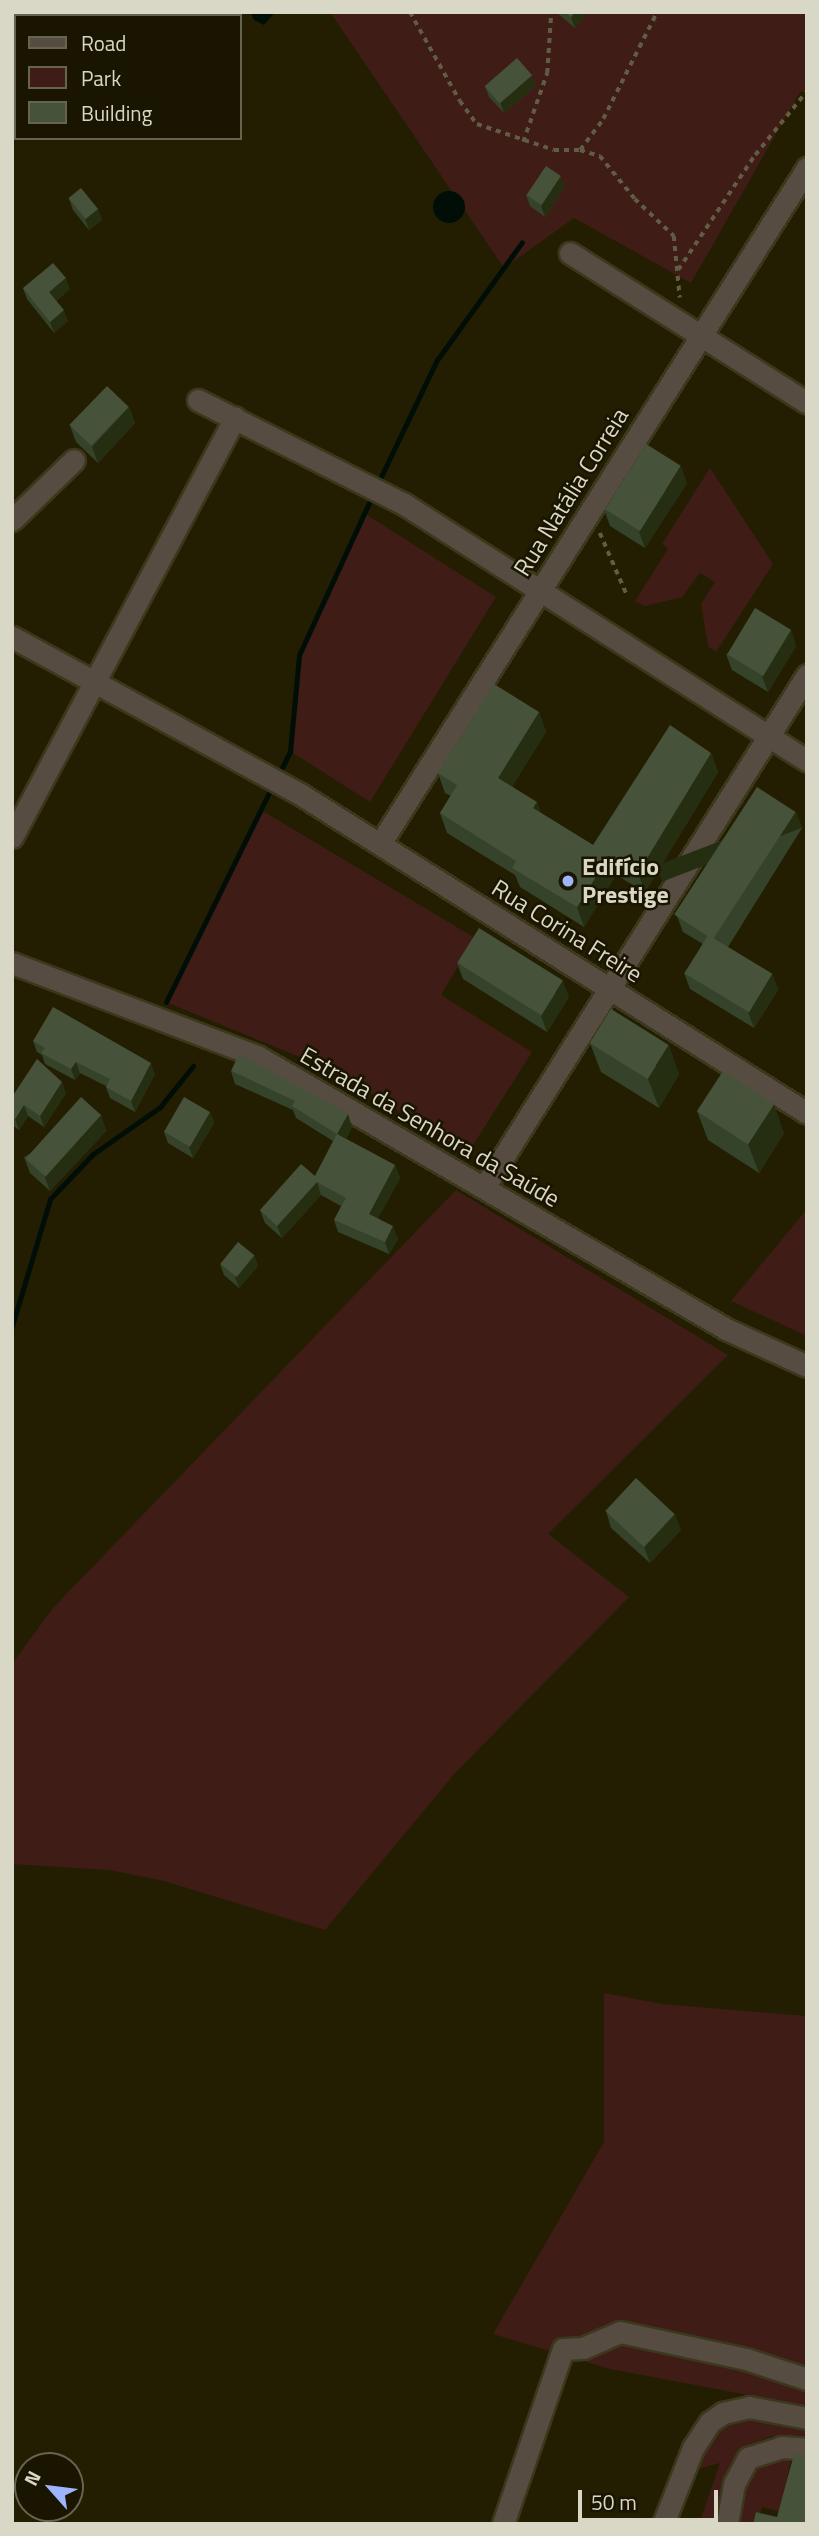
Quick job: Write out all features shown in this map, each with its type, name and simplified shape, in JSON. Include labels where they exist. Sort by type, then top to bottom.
[{"type":"street","name":"Rua Natália Correia","points":[[380,844],[807,168]]},
{"type":"street","points":[[570,253],[807,403]]},
{"type":"street","points":[[198,400],[398,500],[807,761]]},
{"type":"street","points":[[12,836],[235,418]]},
{"type":"street","points":[[12,520],[74,460]]},
{"type":"street","name":"Rua Corina Freire","points":[[12,637],[294,790],[807,1113]]},
{"type":"street","points":[[485,1186],[807,675]]},
{"type":"street","name":"Estrada da Senhora da Saúde","points":[[12,963],[257,1056],[485,1186],[599,1258],[726,1329],[807,1366]]},
{"type":"street","points":[[503,2524],[563,2349],[583,2348],[620,2332],[746,2359],[807,2379]]},
{"type":"street","points":[[663,2524],[693,2448],[710,2422],[738,2408],[807,2418]]},
{"type":"street","points":[[727,2524],[734,2484],[748,2458],[781,2447],[807,2449]]},
{"type":"path","points":[[410,12],[460,102],[477,124],[523,142],[554,150],[580,150],[600,156],[635,199],[674,236],[678,270],[678,321]]},
{"type":"path","points":[[523,142],[547,73],[551,12]]},
{"type":"path","points":[[580,150],[603,119],[657,12]]},
{"type":"path","points":[[678,270],[755,155],[807,91]]},
{"type":"path","points":[[600,533],[627,595]]},
{"type":"green space","points":[[330,12],[807,12],[807,90],[800,92],[691,283],[574,218],[504,268]]},
{"type":"green space","points":[[710,468],[773,564],[716,652],[708,646],[701,604],[715,582],[700,573],[682,597],[645,606],[635,601],[668,549],[662,544]]},
{"type":"green space","points":[[364,513],[496,597],[370,802],[290,751],[299,655]]},
{"type":"green space","points":[[261,810],[475,938],[441,995],[532,1052],[468,1153],[334,1071],[166,1002]]},
{"type":"green space","points":[[456,1190],[728,1355],[548,1534],[629,1597],[455,1773],[325,1930],[164,1881],[110,1870],[12,1864],[12,1664],[53,1608]]},
{"type":"green space","points":[[807,1209],[807,1336],[731,1301]]},
{"type":"green space","points":[[604,1993],[662,2004],[807,2016],[807,2406],[610,2369],[493,2334],[604,2142]]},
{"type":"green space","points":[[723,2415],[807,2419],[807,2439],[772,2436],[757,2442],[723,2495],[716,2524],[699,2524],[720,2463],[691,2471]]},
{"type":"green space","points":[[792,2452],[781,2512],[762,2507],[757,2524],[735,2524],[748,2476],[764,2460]]},
{"type":"shaded area","points":[[275,12],[264,25],[254,20],[251,13]]},
{"type":"shaded area","points":[[449,191],[460,196],[465,207],[460,218],[449,223],[438,218],[433,207],[438,196]]},
{"type":"building","points":[[517,58],[532,75],[500,104],[485,86]]},
{"type":"building","points":[[546,166],[561,176],[541,205],[526,195]]},
{"type":"building","points":[[81,188],[98,209],[86,219],[69,198]]},
{"type":"building","points":[[53,263],[66,278],[49,292],[64,310],[50,322],[23,288]]},
{"type":"building","points":[[107,386],[129,407],[91,446],[69,425]]},
{"type":"building","points":[[646,444],[681,466],[640,531],[605,509]]},
{"type":"building","points":[[755,608],[791,630],[763,676],[727,654]]},
{"type":"building","points":[[494,684],[539,712],[498,778],[537,802],[533,808],[593,845],[670,725],[711,753],[638,873],[609,856],[577,907],[512,868],[516,861],[440,813],[457,785],[438,773]]},
{"type":"building","points":[[757,787],[796,812],[713,940],[674,914]]},
{"type":"building","points":[[479,928],[563,980],[541,1015],[457,963]]},
{"type":"building","points":[[708,935],[772,974],[749,1012],[685,974]]},
{"type":"building","points":[[53,1007],[151,1063],[131,1101],[106,1087],[110,1079],[76,1062],[71,1069],[41,1053],[45,1048],[33,1041]]},
{"type":"building","points":[[611,1009],[669,1045],[647,1079],[590,1043]]},
{"type":"building","points":[[239,1054],[348,1114],[337,1134],[292,1106],[295,1101],[231,1071]]},
{"type":"building","points":[[37,1059],[62,1082],[40,1116],[24,1105],[15,1119],[12,1117],[12,1097]]},
{"type":"building","points":[[723,1071],[774,1104],[748,1144],[697,1111]]},
{"type":"building","points":[[81,1097],[101,1115],[46,1177],[25,1159]]},
{"type":"building","points":[[184,1097],[210,1112],[190,1147],[164,1132]]},
{"type":"building","points":[[337,1134],[395,1165],[369,1214],[393,1226],[385,1242],[334,1220],[346,1198],[317,1182],[277,1226],[260,1210],[301,1164],[315,1176]]},
{"type":"building","points":[[238,1242],[254,1255],[237,1277],[220,1264]]},
{"type":"building","points":[[636,1478],[675,1514],[644,1547],[605,1511]]},
{"type":"building","points":[[794,2454],[807,2456],[807,2524],[753,2524],[756,2512],[777,2517]]},
{"type":"waterway","points":[[377,485],[437,360],[522,242]]},
{"type":"waterway","points":[[278,776],[290,751],[299,655],[373,494]]},
{"type":"waterway","points":[[166,1002],[273,785]]},
{"type":"waterway","points":[[12,1326],[50,1199],[93,1154],[160,1107],[193,1066]]},
{"type":"place","name":"Edifício Prestige","points":[[568,881]]}]
